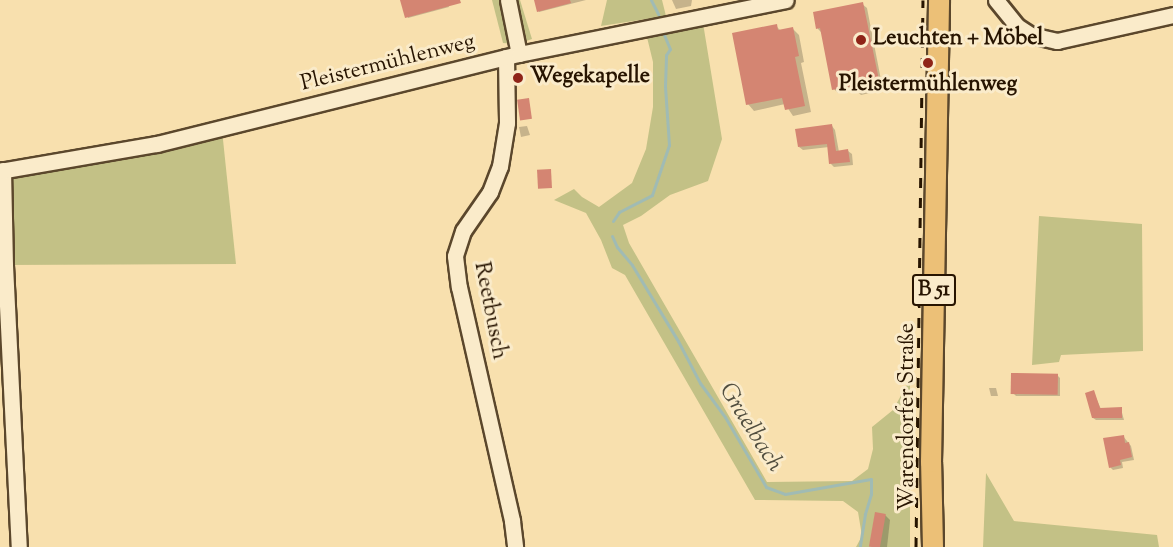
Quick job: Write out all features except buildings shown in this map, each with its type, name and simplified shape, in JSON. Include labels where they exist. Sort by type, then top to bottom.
[{"type":"main road","name":"Warendorfer Straße","points":[[933,547],[931,462],[939,0]]},
{"type":"street","name":"Reetbusch","points":[[508,0],[513,55],[507,123],[500,166],[490,192],[463,231],[455,256],[459,287],[512,521],[515,547]]},
{"type":"street","name":"Pleistermühlenweg","points":[[2,170],[157,144],[222,130],[513,55],[786,0]]},
{"type":"street","points":[[996,0],[1017,26],[1031,35],[1057,41],[1173,15]]},
{"type":"street","points":[[2,170],[19,547]]},
{"type":"shaded area","points":[[492,0],[520,0],[532,39],[518,44],[503,43]]},
{"type":"shaded area","points":[[607,0],[662,0],[666,16],[601,26]]},
{"type":"shaded area","points":[[702,17],[722,139],[708,181],[670,195],[641,216],[623,225],[629,243],[767,482],[852,481],[868,469],[873,449],[872,427],[893,410],[910,379],[910,547],[856,547],[862,536],[858,512],[843,501],[755,500],[625,275],[612,268],[601,240],[586,213],[554,200],[574,189],[582,197],[599,207],[632,183],[646,149],[653,107],[653,62],[645,29]]},
{"type":"shaded area","points":[[222,130],[236,264],[5,265],[3,170]]},
{"type":"shaded area","points":[[1039,216],[1142,224],[1143,351],[1061,355],[1059,362],[1032,365]]},
{"type":"shaded area","points":[[986,473],[1014,521],[1157,535],[1159,547],[983,547]]},
{"type":"waterway","name":"Graelbach","points":[[651,0],[658,14]]},
{"type":"waterway","name":"Graelbach","points":[[613,221],[619,212],[652,195],[669,145],[665,86],[666,55],[670,49],[664,35]]},
{"type":"waterway","name":"Graelbach","points":[[612,236],[617,247],[632,265],[678,341],[700,383],[725,417],[766,487],[785,494],[871,479],[871,494],[865,514],[860,547]]},
{"type":"railway","points":[[916,547],[923,0]]},
{"type":"place","name":"Leuchten + Möbel","points":[[861,40]]},
{"type":"place","name":"Pleistermühlenweg","points":[[928,63]]},
{"type":"place","name":"Wegekapelle","points":[[518,78]]}]
